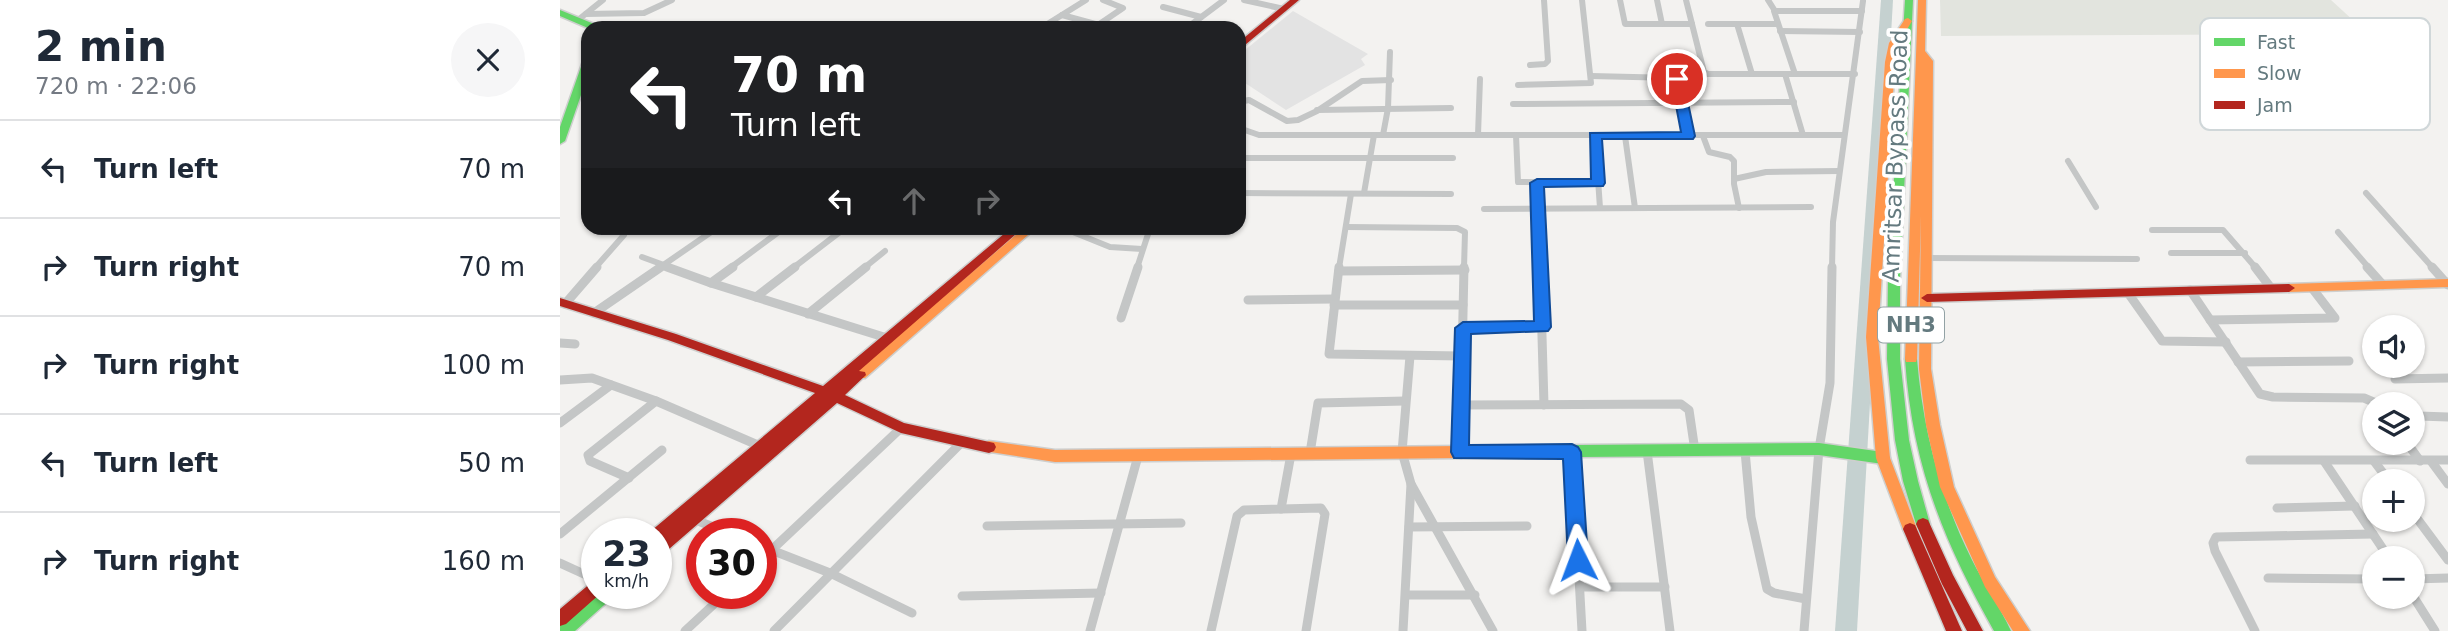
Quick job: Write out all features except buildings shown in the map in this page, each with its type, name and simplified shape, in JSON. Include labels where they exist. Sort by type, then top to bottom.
[{"type":"main road","points":[[1246,33],[1281,6],[1295,0]]},
{"type":"main road","name":"Amritsar Bypass Road","points":[[1909,0],[1892,301],[1895,409],[1903,455],[1917,505],[1942,568],[1975,631]]},
{"type":"main road","name":"Amritsar Bypass Road","points":[[1922,0],[1911,298],[1911,359],[1920,442],[1937,495],[1961,552],[2003,631]]},
{"type":"main road","points":[[1246,40],[1281,6]]},
{"type":"main road","points":[[560,13],[582,17],[587,21]]},
{"type":"main road","points":[[1908,21],[1894,43],[1890,62],[1882,159],[1872,337],[1879,458],[1954,631]]},
{"type":"main road","points":[[1920,51],[1928,61],[1925,369],[1933,425],[1947,488],[1990,582],[2022,631]]},
{"type":"main road","points":[[560,141],[581,81]]},
{"type":"main road","points":[[694,518],[887,338],[1012,235]]},
{"type":"main road","points":[[672,522],[760,446],[829,393],[1012,235]]},
{"type":"main road","points":[[1927,298],[2447,284]]},
{"type":"main road","points":[[563,303],[672,337],[829,393],[901,428],[961,443],[1055,456],[1819,449],[1879,458]]},
{"type":"main road","points":[[672,537],[686,525]]},
{"type":"main road","points":[[560,619],[581,601]]},
{"type":"main road","points":[[564,631],[589,609]]},
{"type":"street","points":[[582,17],[603,0]]},
{"type":"street","points":[[582,17],[644,13],[672,0]]},
{"type":"street","points":[[1052,21],[1086,0]]},
{"type":"street","points":[[1103,0],[1123,8],[1104,21]]},
{"type":"street","points":[[1196,21],[1224,0]]},
{"type":"street","points":[[1244,0],[1281,6]]},
{"type":"street","points":[[1530,65],[1545,64],[1548,61],[1544,0]]},
{"type":"street","points":[[1518,85],[1591,83],[1582,0]]},
{"type":"street","points":[[1620,0],[1625,24],[1692,24]]},
{"type":"street","points":[[1657,0],[1662,24]]},
{"type":"street","points":[[1686,0],[1704,72],[1712,75],[1855,74]]},
{"type":"street","points":[[1768,0],[1775,10],[1794,74]]},
{"type":"street","points":[[1804,631],[1819,449],[1830,383],[1833,222],[1863,1]]},
{"type":"street","points":[[1163,7],[1201,17]]},
{"type":"street","points":[[1775,10],[1862,11]]},
{"type":"street","points":[[1062,15],[1084,21]]},
{"type":"street","points":[[1708,24],[1860,32]]},
{"type":"street","points":[[1737,24],[1752,74]]},
{"type":"street","points":[[1383,135],[1391,80],[1391,52]]},
{"type":"street","points":[[1785,74],[1803,135]]},
{"type":"street","points":[[1591,76],[1677,79],[1689,136]]},
{"type":"street","points":[[1478,135],[1480,79]]},
{"type":"street","points":[[1246,101],[1287,121],[1295,121],[1363,80],[1391,80]]},
{"type":"street","points":[[1513,104],[1794,102]]},
{"type":"street","points":[[1317,110],[1451,108]]},
{"type":"street","points":[[1246,130],[1259,135],[1844,135]]},
{"type":"street","points":[[1364,193],[1374,135]]},
{"type":"street","points":[[1516,135],[1517,180],[1521,183],[1598,183]]},
{"type":"street","points":[[1595,135],[1600,208]]},
{"type":"street","points":[[1625,136],[1635,208]]},
{"type":"street","points":[[1703,136],[1709,152],[1733,158],[1739,208]]},
{"type":"street","points":[[1246,158],[1453,158]]},
{"type":"street","points":[[2068,161],[2096,206]]},
{"type":"street","points":[[1734,179],[1766,172],[1839,172]]},
{"type":"street","points":[[1537,183],[1544,405]]},
{"type":"street","points":[[1246,193],[1451,194]]},
{"type":"street","points":[[2366,193],[2447,284]]},
{"type":"street","points":[[1352,194],[1334,302],[1329,354],[1462,356]]},
{"type":"street","points":[[1484,209],[1811,207]]},
{"type":"street","points":[[1346,227],[1461,229],[1465,234],[1460,452]]},
{"type":"street","points":[[2152,230],[2223,230],[2245,253],[2271,288]]},
{"type":"street","points":[[2338,232],[2383,285]]},
{"type":"street","points":[[563,303],[624,235]]},
{"type":"street","points":[[594,313],[706,235]]},
{"type":"street","points":[[711,283],[775,235]]},
{"type":"street","points":[[756,297],[836,235]]},
{"type":"street","points":[[1080,235],[1110,247],[1142,249]]},
{"type":"street","points":[[1121,318],[1147,235]]},
{"type":"street","points":[[808,314],[885,251]]},
{"type":"street","points":[[2171,253],[2245,253]]},
{"type":"street","points":[[642,257],[711,283],[887,338]]},
{"type":"street","points":[[1926,258],[2137,259]]},
{"type":"street","points":[[1339,271],[1465,271]]},
{"type":"street","points":[[2210,320],[2335,318],[2312,288]]},
{"type":"street","points":[[2190,290],[2257,391],[2264,396],[2362,398]]},
{"type":"street","points":[[2128,293],[2162,341],[2225,342]]},
{"type":"street","points":[[1248,300],[1464,305]]},
{"type":"street","points":[[1463,328],[1543,327]]},
{"type":"street","points":[[560,343],[575,344]]},
{"type":"street","points":[[1410,356],[1402,452],[1411,484],[1493,631]]},
{"type":"street","points":[[2238,362],[2348,361]]},
{"type":"street","points":[[560,380],[586,377],[611,385],[656,401],[760,446]]},
{"type":"street","points":[[2395,379],[2448,378]]},
{"type":"street","points":[[560,422],[611,385]]},
{"type":"street","points":[[629,478],[587,458],[592,451],[656,401]]},
{"type":"street","points":[[1310,453],[1318,403],[1405,401]]},
{"type":"street","points":[[1462,405],[1685,405],[1689,410],[1695,451]]},
{"type":"street","points":[[2425,416],[2448,417]]},
{"type":"street","points":[[777,545],[901,428]]},
{"type":"street","points":[[774,631],[961,443]]},
{"type":"street","points":[[560,534],[662,450]]},
{"type":"street","points":[[1745,451],[1751,517],[1766,587],[1774,593],[1807,599]]},
{"type":"street","points":[[1572,452],[1582,631]]},
{"type":"street","points":[[1647,452],[1670,631]]},
{"type":"street","points":[[1280,509],[1291,454]]},
{"type":"street","points":[[2420,455],[2448,484]]},
{"type":"street","points":[[1090,631],[1139,456]]},
{"type":"street","points":[[2250,460],[2448,460]]},
{"type":"street","points":[[2323,461],[2381,546]]},
{"type":"street","points":[[2374,461],[2380,469]]},
{"type":"street","points":[[1403,631],[1411,484]]},
{"type":"street","points":[[2277,508],[2354,506]]},
{"type":"street","points":[[1211,631],[1239,512],[1321,508],[1325,514],[1306,631]]},
{"type":"street","points":[[987,526],[1181,523]]},
{"type":"street","points":[[1409,527],[1527,526]]},
{"type":"street","points":[[2425,529],[2448,560]]},
{"type":"street","points":[[2255,631],[2215,551],[2216,537],[2373,534]]},
{"type":"street","points":[[777,552],[830,573],[912,613]]},
{"type":"street","points":[[560,563],[581,573]]},
{"type":"street","points":[[2268,578],[2362,579]]},
{"type":"street","points":[[2425,579],[2448,578]]},
{"type":"street","points":[[1580,587],[1665,587]]},
{"type":"street","points":[[962,596],[1101,593]]},
{"type":"street","points":[[1406,594],[1475,595]]},
{"type":"street","points":[[685,631],[709,609]]},
{"type":"street","points":[[2421,609],[2435,631]]},
{"type":"shaded area","points":[[1940,0],[2331,0],[2351,18],[2200,18],[2200,35],[1941,36]]},
{"type":"shaded area","points":[[1293,11],[1368,54],[1361,59],[1365,65],[1286,110],[1246,84],[1246,49]]},
{"type":"waterway","points":[[1846,631],[1887,0]]},
{"type":"traffic: fast","points":[[1909,0],[1894,278],[1893,359],[1902,440],[1910,481],[1923,524]]},
{"type":"traffic: fast","points":[[560,13],[581,22]]},
{"type":"traffic: fast","points":[[560,141],[581,81]]},
{"type":"traffic: fast","points":[[1911,359],[1919,432],[1939,501],[1968,567],[2003,631]]},
{"type":"traffic: fast","points":[[1461,452],[1819,449],[1883,458]]},
{"type":"traffic: fast","points":[[564,631],[589,609]]},
{"type":"traffic: slow","points":[[1911,359],[1922,0]]},
{"type":"traffic: slow","points":[[1908,21],[1894,43],[1890,62],[1872,337],[1883,458],[1910,529]]},
{"type":"traffic: slow","points":[[1920,51],[1928,61],[1925,369],[1933,425],[1947,487],[1990,582],[2022,631]]},
{"type":"traffic: slow","points":[[860,375],[1022,235]]},
{"type":"traffic: slow","points":[[2289,288],[2448,283]]},
{"type":"traffic: slow","points":[[989,447],[1055,456],[1461,452]]},
{"type":"traffic: jam","points":[[1246,41],[1295,0]]},
{"type":"traffic: jam","points":[[672,522],[1009,235]]},
{"type":"traffic: jam","points":[[1927,298],[2289,288]]},
{"type":"traffic: jam","points":[[560,302],[672,337],[824,391],[901,428],[989,447]]},
{"type":"traffic: jam","points":[[672,537],[860,375]]},
{"type":"traffic: jam","points":[[1923,524],[1947,579],[1975,631]]},
{"type":"traffic: jam","points":[[1910,529],[1954,631]]},
{"type":"traffic: jam","points":[[560,619],[581,601]]},
{"type":"route","points":[[1578,560],[1572,452],[1460,452],[1463,328],[1543,327],[1537,183],[1598,183],[1595,135],[1689,136],[1677,79]]}]
